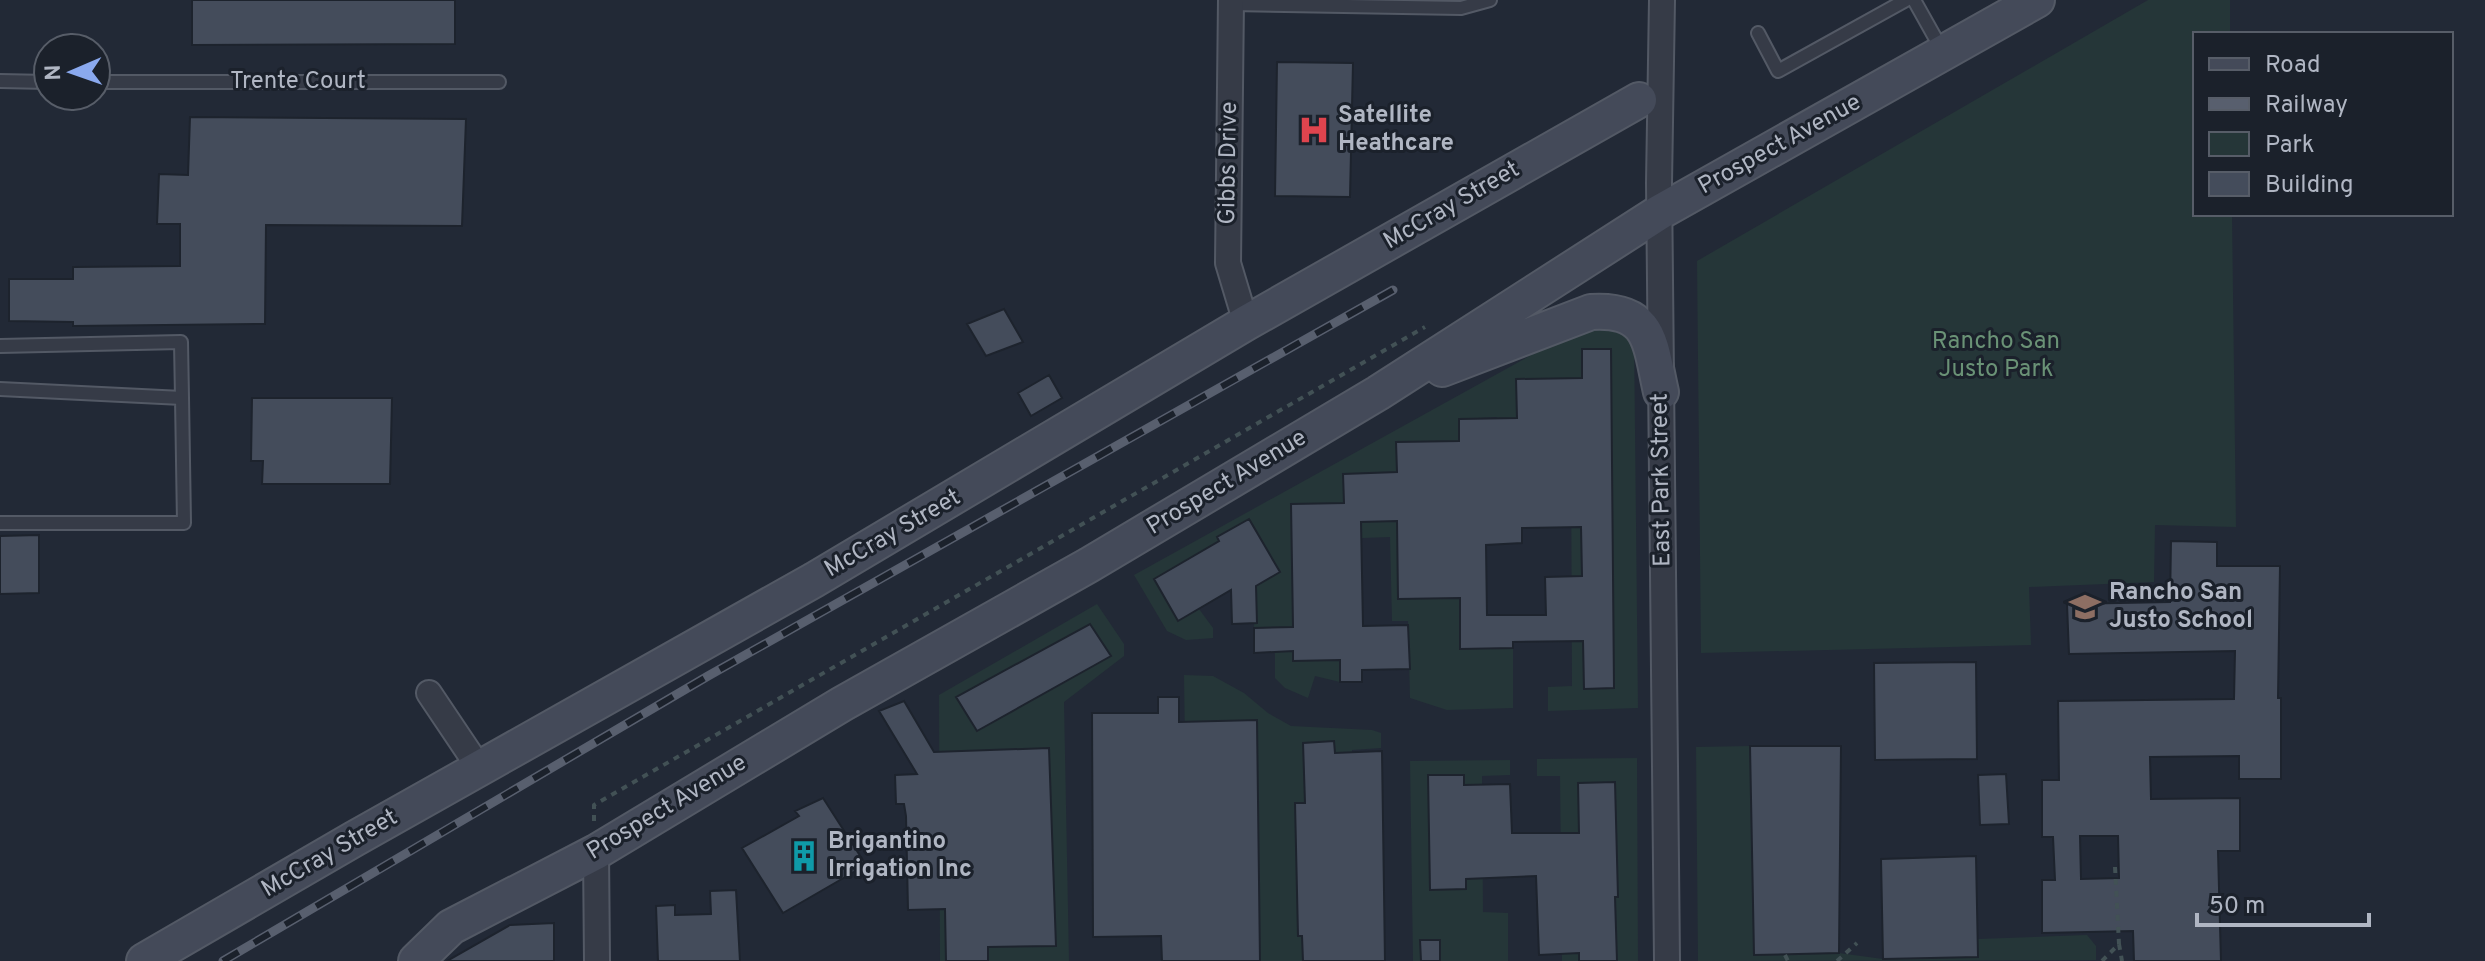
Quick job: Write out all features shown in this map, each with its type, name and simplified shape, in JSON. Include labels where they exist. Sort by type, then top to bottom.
[{"type":"street","name":"East Park Street","points":[[1662,0],[1660,212],[1667,961]]},
{"type":"street","name":"Prospect Avenue","points":[[416,961],[451,927],[596,852],[842,704],[1089,565],[1378,393],[1660,212],[2037,0]]},
{"type":"street","name":"Gibbs Drive","points":[[1231,2],[1228,263],[1246,323]]},
{"type":"street","name":"McCray Street","points":[[144,961],[828,572],[1246,323],[1639,100]]},
{"type":"street","points":[[1378,393],[1591,312],[1613,311],[1636,320],[1643,329],[1651,346],[1661,392]]},
{"type":"street","points":[[429,693],[480,769]]},
{"type":"street","points":[[596,852],[597,961]]},
{"type":"lane","points":[[1231,2],[1456,4],[1490,0]]},
{"type":"lane","points":[[1758,33],[1778,71],[1906,0]]},
{"type":"lane","points":[[1914,0],[1944,53]]},
{"type":"lane","points":[[0,81],[32,82]]},
{"type":"lane","name":"Trente Court","points":[[112,82],[499,82]]},
{"type":"lane","points":[[0,346],[181,342],[184,523],[0,523]]},
{"type":"lane","points":[[0,389],[182,398]]},
{"type":"path","points":[[596,852],[594,805],[1429,325]]},
{"type":"path","points":[[2115,867],[2122,961]]},
{"type":"path","points":[[1837,961],[1857,943]]},
{"type":"path","points":[[2102,961],[2119,944]]},
{"type":"path","points":[[1785,955],[1788,961]]},
{"type":"green space","name":"Rancho San Justo Park","points":[[2148,0],[2230,0],[2230,32],[2193,32],[2193,216],[2232,216],[2236,527],[2155,525],[2154,582],[2029,587],[2031,645],[1701,653],[1697,261]]},
{"type":"green space","points":[[1598,318],[1634,336],[1638,708],[1548,711],[1548,687],[1572,686],[1571,447],[1498,448],[1497,417],[1459,419],[1460,648],[1513,648],[1513,708],[1447,710],[1410,698],[1408,621],[1392,621],[1390,537],[1337,539],[1340,682],[1315,676],[1308,698],[1285,688],[1275,678],[1275,628],[1254,628],[1255,587],[1280,572],[1250,519],[1217,537],[1246,587],[1209,547],[1154,579],[1178,621],[1199,609],[1213,628],[1213,638],[1186,640],[1167,631],[1134,575]]},
{"type":"green space","points":[[1097,604],[1124,644],[1124,656],[1064,702],[1069,961],[940,961],[939,695]]},
{"type":"green space","points":[[1184,675],[1213,676],[1244,693],[1268,713],[1291,726],[1381,733],[1381,748],[1352,750],[1357,961],[1188,961]]},
{"type":"green space","points":[[1750,746],[1754,955],[1839,953],[1883,959],[1977,957],[1978,939],[2087,935],[2096,946],[2096,960],[1698,961],[1696,747]]},
{"type":"green space","points":[[1637,758],[1638,961],[1562,961],[1560,776],[1537,776],[1537,759]]},
{"type":"green space","points":[[1510,760],[1510,775],[1482,776],[1483,912],[1508,913],[1508,961],[1413,961],[1410,761]]},
{"type":"building","points":[[192,0],[455,0],[455,44],[192,45]]},
{"type":"building","name":"Satellite Heathcare","points":[[1277,62],[1353,63],[1350,197],[1275,196]]},
{"type":"building","points":[[190,117],[466,119],[462,226],[266,225],[265,324],[73,326],[73,322],[9,321],[9,279],[73,279],[73,267],[180,266],[180,224],[157,224],[159,174],[188,175]]},
{"type":"building","points":[[1004,309],[1023,342],[986,356],[967,324]]},
{"type":"building","points":[[1582,349],[1611,349],[1614,688],[1584,689],[1583,641],[1513,642],[1513,648],[1460,649],[1460,598],[1398,599],[1397,521],[1361,522],[1363,626],[1408,625],[1410,669],[1362,670],[1362,682],[1340,682],[1340,660],[1293,661],[1293,651],[1254,653],[1254,628],[1293,627],[1291,504],[1344,503],[1343,474],[1397,472],[1396,442],[1459,441],[1459,419],[1517,418],[1516,379],[1582,378]],"holes":[[[1581,527],[1582,576],[1545,577],[1546,615],[1487,615],[1486,545],[1522,543],[1522,528]]]},
{"type":"building","points":[[1049,375],[1062,398],[1031,416],[1018,393]]},
{"type":"building","points":[[252,398],[392,398],[390,484],[262,484],[263,461],[251,461]]},
{"type":"building","points":[[1249,519],[1280,572],[1256,586],[1257,623],[1232,624],[1231,590],[1178,621],[1154,579],[1219,541],[1217,537]]},
{"type":"building","points":[[39,535],[39,593],[0,594],[0,536]]},
{"type":"building","points":[[2171,541],[2217,542],[2217,566],[2280,566],[2278,698],[2281,698],[2281,779],[2239,779],[2239,756],[2150,757],[2151,799],[2240,798],[2240,851],[2218,851],[2221,961],[2134,961],[2133,931],[2042,933],[2042,880],[2055,880],[2053,837],[2042,837],[2042,780],[2059,780],[2058,701],[2234,699],[2235,651],[2069,654],[2067,604],[2170,602]],"holes":[[[2080,836],[2118,836],[2119,878],[2081,879]]]},
{"type":"building","points":[[1090,624],[1111,656],[977,731],[956,697]]},
{"type":"building","points":[[1976,662],[1977,759],[1875,760],[1874,663]]},
{"type":"building","points":[[1158,697],[1179,697],[1179,722],[1257,720],[1260,961],[1162,961],[1161,936],[1093,937],[1092,713],[1158,713]]},
{"type":"building","points":[[904,701],[934,752],[1049,748],[1056,946],[988,947],[988,961],[946,961],[945,909],[908,910],[906,816],[904,804],[896,804],[895,775],[917,774],[879,711]]},
{"type":"building","points":[[1334,741],[1335,753],[1382,751],[1385,961],[1303,961],[1302,936],[1298,936],[1295,803],[1305,803],[1303,743]]},
{"type":"building","points":[[1750,746],[1841,746],[1839,953],[1754,955]]},
{"type":"building","points":[[2006,774],[2009,824],[1980,825],[1978,775]]},
{"type":"building","points":[[1428,775],[1464,775],[1464,785],[1510,784],[1512,833],[1579,833],[1578,783],[1615,782],[1617,961],[1579,961],[1579,953],[1539,955],[1536,876],[1466,879],[1466,889],[1430,890]]},
{"type":"building","name":"Brigantino Irrigation Inc","points":[[823,798],[866,865],[783,913],[742,848],[799,816],[795,811]]},
{"type":"building","points":[[1976,856],[1978,957],[1883,959],[1881,859]]},
{"type":"building","points":[[736,890],[740,961],[658,961],[656,906],[675,905],[675,915],[711,914],[710,891]]},
{"type":"building","points":[[554,923],[554,961],[447,961],[510,925]]},
{"type":"building","points":[[1420,940],[1440,940],[1440,961],[1421,961]]},
{"type":"railway","points":[[223,961],[708,676],[1393,290]]},
{"type":"place","name":"Satellite Heathcare","points":[[1314,130]]},
{"type":"place","name":"Rancho San Justo School","points":[[2085,607]]},
{"type":"place","name":"Brigantino Irrigation Inc","points":[[804,856]]}]
